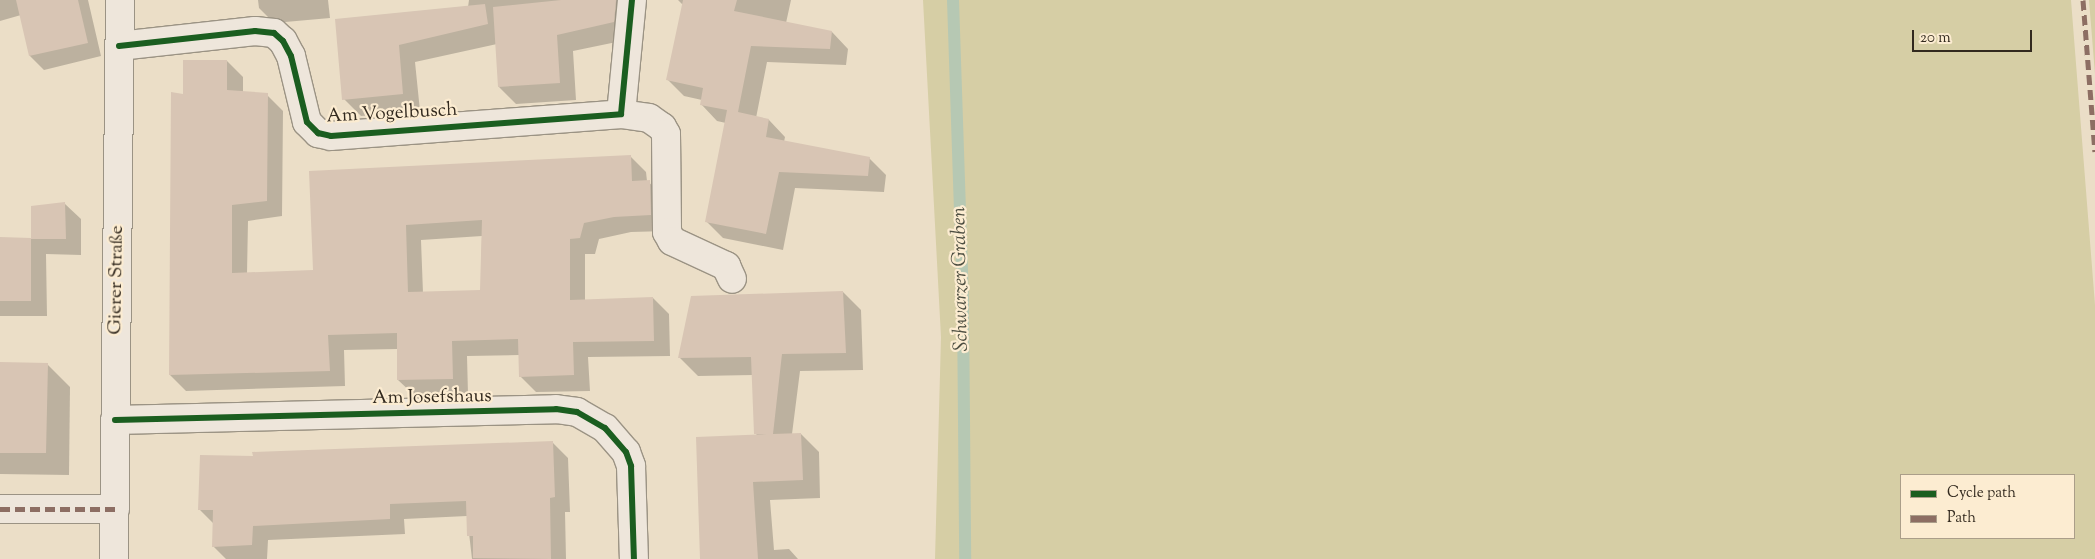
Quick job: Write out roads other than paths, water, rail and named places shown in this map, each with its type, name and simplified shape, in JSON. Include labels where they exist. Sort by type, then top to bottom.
[{"type":"street","name":"Gierer Straße","points":[[114,559],[120,0]]},
{"type":"street","points":[[621,114],[632,0]]},
{"type":"street","name":"Am Vogelbusch","points":[[119,46],[255,31],[274,33],[283,40],[291,56],[307,122],[318,133],[331,136],[621,114],[657,121],[666,134],[668,232],[672,241],[726,266],[732,279]]},
{"type":"street","name":"Am Josefshaus","points":[[115,420],[556,409],[578,412],[605,428],[626,452],[630,466],[634,559]]},
{"type":"street","points":[[0,509],[114,509]]},
{"type":"waterway","name":"Schwarzer Graben","points":[[953,0],[963,305],[965,559]]}]
